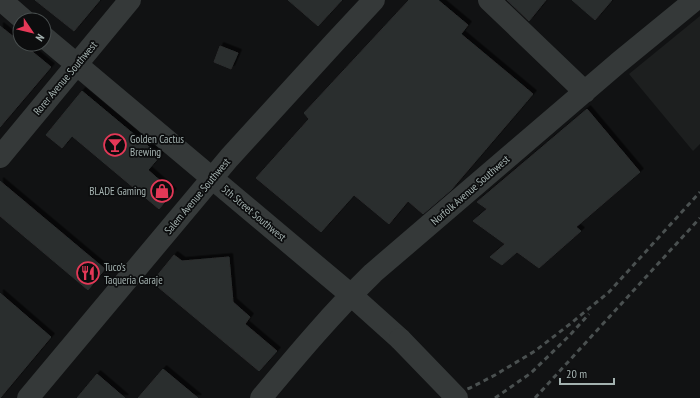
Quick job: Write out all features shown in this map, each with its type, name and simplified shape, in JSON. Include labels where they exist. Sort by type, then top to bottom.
[{"type":"street","name":"Rorer Avenue Southwest","points":[[0,157],[130,0]]},
{"type":"street","name":"Salem Avenue Southwest","points":[[28,398],[212,178],[374,0]]},
{"type":"street","points":[[489,0],[585,92]]},
{"type":"street","name":"Norfolk Avenue Southwest","points":[[261,398],[320,329],[351,295],[374,273],[695,0]]},
{"type":"street","name":"5th Street Southwest","points":[[52,44],[351,295],[400,339],[458,398]]},
{"type":"shaded area","points":[[700,16],[700,144],[693,151],[629,74]]},
{"type":"building","points":[[35,0],[100,0],[74,31]]},
{"type":"building","points":[[288,0],[342,0],[318,26]]},
{"type":"building","points":[[409,0],[438,0],[468,25],[461,34],[533,94],[451,190],[423,214],[408,201],[389,224],[354,195],[321,232],[256,178],[309,119],[304,113]]},
{"type":"building","points":[[507,0],[546,0],[529,21]]},
{"type":"building","points":[[572,0],[612,0],[595,20]]},
{"type":"building","points":[[0,26],[12,36],[12,52],[33,52],[51,67],[0,127]]},
{"type":"building","points":[[220,46],[238,53],[231,69],[214,62]]},
{"type":"building","points":[[82,91],[160,156],[148,170],[173,192],[159,209],[72,136],[62,148],[46,135]]},
{"type":"building","points":[[587,109],[640,172],[576,227],[581,231],[539,268],[517,252],[502,265],[490,257],[505,244],[473,221],[487,209],[477,202]]},
{"type":"building","points":[[0,181],[105,269],[88,290],[0,216]]},
{"type":"building","points":[[174,255],[182,261],[229,257],[233,302],[250,317],[245,324],[277,351],[259,371],[152,282]]},
{"type":"building","points":[[0,293],[51,337],[0,398]]},
{"type":"building","points":[[163,369],[198,398],[138,398]]},
{"type":"building","points":[[97,374],[125,398],[77,398]]},
{"type":"railway","points":[[442,398],[470,388],[495,375],[535,351],[570,324],[609,292],[700,192]]},
{"type":"railway","points":[[535,398],[700,218]]},
{"type":"railway","points":[[495,398],[531,373],[589,314]]},
{"type":"place","name":"Golden Cactus Brewing","points":[[115,145]]},
{"type":"place","name":"BLADE Gaming","points":[[162,191]]},
{"type":"place","name":"Tuco’s Taqueria Garaje","points":[[88,273]]}]
